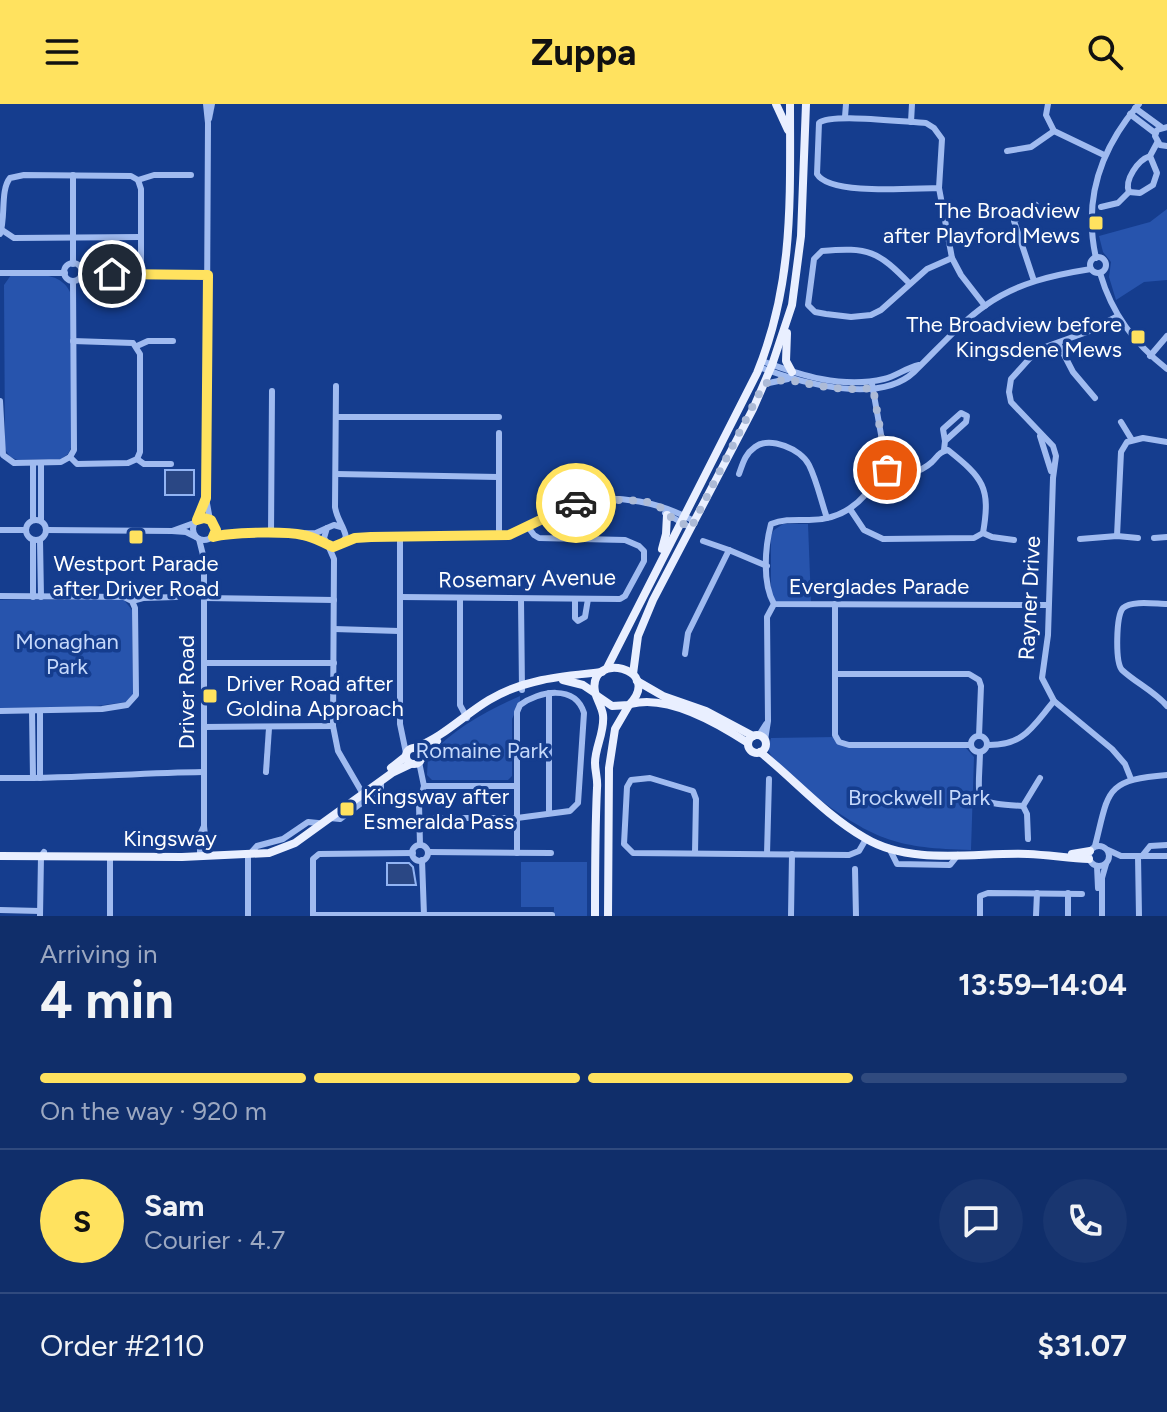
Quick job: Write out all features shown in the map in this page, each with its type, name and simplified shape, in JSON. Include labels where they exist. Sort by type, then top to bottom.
[{"type":"main road","points":[[776,104],[790,134]]},
{"type":"main road","points":[[595,916],[595,761],[603,717],[596,694],[596,681],[620,647],[760,364],[787,262],[790,104]]},
{"type":"main road","points":[[608,916],[609,768],[615,729],[637,695],[634,651],[653,600],[764,384],[788,320],[801,236],[806,104]]},
{"type":"main road","points":[[788,320],[786,361],[792,375]]},
{"type":"main road","points":[[656,569],[666,534],[667,515]]},
{"type":"main road","points":[[605,670],[621,667],[663,696],[706,711],[758,742],[779,769],[833,817],[866,839],[889,848],[932,854],[1092,852]]},
{"type":"main road","name":"Kingsway","points":[[249,854],[280,846],[318,823],[466,717],[522,688],[545,678],[605,670]]},
{"type":"main road","name":"Kingsway","points":[[522,688],[565,680],[583,685],[596,694]]},
{"type":"main road","points":[[596,694],[612,706],[651,702],[675,707],[758,742]]},
{"type":"main road","name":"Kingsway","points":[[0,854],[249,854],[281,850],[301,839],[413,756]]},
{"type":"main road","name":"Kingsway","points":[[42,854],[203,854]]},
{"type":"street","points":[[209,104],[206,498],[216,530],[212,537]]},
{"type":"street","points":[[845,117],[846,104]]},
{"type":"street","points":[[911,122],[912,104]]},
{"type":"street","points":[[1048,104],[1046,115],[1054,131],[1104,155]]},
{"type":"street","points":[[1096,258],[1091,225],[1095,184],[1104,155],[1135,109],[1161,129],[1150,156],[1141,160],[1128,181],[1129,192]]},
{"type":"street","points":[[939,188],[850,188],[819,179],[819,123],[825,118],[845,117],[926,123],[934,128],[942,139],[939,188],[952,258],[985,306]]},
{"type":"street","points":[[1007,151],[1031,147],[1054,131]]},
{"type":"street","points":[[1157,143],[1167,146]]},
{"type":"street","points":[[1129,192],[1140,193],[1153,185],[1157,173],[1150,156]]},
{"type":"street","points":[[73,175],[73,264]]},
{"type":"street","points":[[140,237],[14,238],[1,232],[3,179],[15,176],[126,175],[138,180],[154,175],[191,175]]},
{"type":"street","points":[[138,180],[141,189],[141,275]]},
{"type":"street","points":[[1101,207],[1118,203],[1129,192]]},
{"type":"street","points":[[1034,281],[1014,221],[1036,205]]},
{"type":"street","points":[[910,284],[878,255],[822,251],[814,259],[808,305],[815,312],[863,317],[881,310],[938,263],[952,258]]},
{"type":"street","points":[[1091,269],[1091,262],[1096,258]]},
{"type":"street","points":[[1096,258],[1105,263],[1100,273]]},
{"type":"street","points":[[73,264],[79,265],[82,272],[80,278],[73,281],[65,273],[66,267],[73,264]]},
{"type":"street","points":[[760,364],[792,375],[872,384],[919,365],[985,306],[1019,285],[1091,269],[1100,273],[1118,316],[1130,334],[1167,369]]},
{"type":"street","points":[[82,272],[208,275]]},
{"type":"street","points":[[0,273],[65,273]]},
{"type":"street","points":[[0,401],[1,456],[14,463],[61,462],[70,457],[74,450],[73,281]]},
{"type":"street","name":"Rayner Drive","points":[[1054,701],[1042,678],[1047,647],[1053,478],[1034,426],[1011,402],[1011,379],[1045,347],[1118,316]]},
{"type":"street","points":[[1150,356],[1167,336]]},
{"type":"street","points":[[70,457],[77,464],[128,463],[137,459],[140,452],[140,354],[137,346],[133,343],[73,341]]},
{"type":"street","points":[[137,346],[148,341],[173,341]]},
{"type":"street","points":[[1058,343],[1073,372],[1095,398]]},
{"type":"street","points":[[764,384],[792,375]]},
{"type":"street","points":[[872,384],[882,440],[882,464],[887,472]]},
{"type":"street","points":[[334,570],[346,534],[337,520],[335,507],[336,386]]},
{"type":"street","points":[[271,534],[272,391]]},
{"type":"street","points":[[887,472],[902,474],[925,467],[944,450],[943,429],[961,413],[967,416],[966,422],[945,441]]},
{"type":"street","points":[[336,417],[499,417]]},
{"type":"street","points":[[1121,422],[1132,440]]},
{"type":"street","points":[[499,433],[499,536]]},
{"type":"street","points":[[1117,536],[1121,452],[1132,440],[1143,438],[1167,442]]},
{"type":"street","points":[[739,474],[746,456],[757,445],[772,443],[790,448],[808,462],[827,518]]},
{"type":"street","points":[[944,450],[966,464],[984,484],[986,514],[983,533]]},
{"type":"street","points":[[137,459],[144,464],[171,464]]},
{"type":"street","points":[[37,463],[37,520],[47,530]]},
{"type":"street","points":[[882,464],[874,468],[874,474],[878,477],[887,472]]},
{"type":"street","points":[[336,474],[498,477]]},
{"type":"street","name":"Everglades Parade","points":[[878,477],[866,495],[850,509],[827,518],[779,520],[771,524],[768,594],[774,604],[1047,605]]},
{"type":"street","points":[[197,538],[193,530],[206,498]]},
{"type":"street","points":[[300,534],[328,545],[371,537],[509,535],[581,500],[590,499],[645,501],[692,524]]},
{"type":"street","points":[[335,507],[324,535],[334,559],[333,726],[338,751],[362,793]]},
{"type":"street","points":[[660,507],[667,515],[682,518]]},
{"type":"street","points":[[850,509],[864,530],[883,539],[974,538],[983,533]]},
{"type":"street","points":[[172,531],[204,518],[220,529],[237,534]]},
{"type":"street","points":[[26,530],[28,523],[37,520]]},
{"type":"street","points":[[36,540],[47,530],[172,531],[186,532],[206,540],[237,534],[316,533],[334,525],[371,537]]},
{"type":"street","name":"Rosemary Avenue","points":[[400,597],[620,599],[625,596],[644,561],[644,551],[625,540],[539,538],[528,527]]},
{"type":"street","points":[[0,530],[26,530],[36,540],[37,597]]},
{"type":"street","points":[[983,533],[1014,540]]},
{"type":"street","name":"Driver Road","points":[[204,559],[212,537]]},
{"type":"street","points":[[400,537],[400,724],[403,740],[413,756],[424,786],[419,818],[420,845],[428,852],[551,853]]},
{"type":"street","points":[[1154,538],[1167,537]]},
{"type":"street","name":"Driver Road","points":[[197,538],[204,559],[204,826],[200,835],[203,854]]},
{"type":"street","points":[[1080,539],[1138,538]]},
{"type":"street","points":[[703,541],[767,566]]},
{"type":"street","points":[[685,654],[688,633],[729,550]]},
{"type":"street","points":[[0,596],[124,597],[132,601],[135,608],[136,695],[127,705],[102,709],[0,711]]},
{"type":"street","points":[[132,601],[176,597]]},
{"type":"street","points":[[204,598],[334,600]]},
{"type":"street","points":[[460,599],[460,705],[466,717]]},
{"type":"street","points":[[575,599],[575,618],[578,621],[585,617],[588,599]]},
{"type":"street","points":[[521,600],[522,688]]},
{"type":"street","points":[[758,742],[768,721],[767,617],[774,604]]},
{"type":"street","points":[[835,604],[835,735],[839,742],[849,745],[971,745]]},
{"type":"street","points":[[1167,604],[1131,604],[1124,607],[1120,614],[1117,657],[1122,669],[1167,706]]},
{"type":"street","points":[[334,629],[399,631]]},
{"type":"street","points":[[205,663],[334,663]]},
{"type":"street","points":[[835,674],[969,674],[979,680],[981,686],[979,736]]},
{"type":"street","points":[[549,693],[549,813]]},
{"type":"street","points":[[419,818],[517,818],[570,811],[578,803],[584,713],[574,697],[549,693],[527,700],[517,712],[516,786],[517,818],[517,853]]},
{"type":"street","points":[[1023,806],[989,804],[983,800],[979,794],[980,752],[987,745],[1006,745],[1024,736],[1054,701],[1112,749],[1125,764],[1131,779]]},
{"type":"street","points":[[36,711],[36,778]]},
{"type":"street","points":[[204,727],[333,726]]},
{"type":"street","points":[[266,772],[269,728]]},
{"type":"street","points":[[971,745],[974,738],[979,736],[985,738],[987,745]]},
{"type":"street","points":[[971,745],[980,752]]},
{"type":"street","points":[[0,778],[203,772]]},
{"type":"street","points":[[1100,916],[1097,866],[1092,852],[1107,798],[1118,786],[1131,779],[1167,775]]},
{"type":"street","points":[[695,853],[696,799],[693,791],[650,778],[631,780],[627,787],[624,844],[633,853],[849,855],[859,851],[866,839]]},
{"type":"street","points":[[1023,806],[1040,778]]},
{"type":"street","points":[[767,854],[769,779]]},
{"type":"street","name":"Kingsway","points":[[330,818],[340,819],[381,788],[381,781]]},
{"type":"street","points":[[424,786],[516,786]]},
{"type":"street","points":[[1023,806],[1027,814],[1028,839]]},
{"type":"street","points":[[1100,828],[1107,863],[1102,878],[1100,916]]},
{"type":"street","points":[[413,853],[420,845]]},
{"type":"street","points":[[1139,916],[1140,856],[1150,846],[1167,845]]},
{"type":"street","points":[[889,848],[893,859],[900,864],[950,865],[959,854]]},
{"type":"street","points":[[1092,852],[1106,848],[1121,856]]},
{"type":"street","points":[[422,860],[428,852]]},
{"type":"street","points":[[413,853],[319,854],[313,859],[312,869],[313,916],[552,915]]},
{"type":"street","points":[[413,853],[415,858],[422,860]]},
{"type":"street","points":[[0,910],[40,914],[42,854]]},
{"type":"street","points":[[248,916],[249,854]]},
{"type":"street","points":[[791,916],[792,854]]},
{"type":"street","points":[[110,856],[110,916]]},
{"type":"street","points":[[1097,866],[1121,856],[1167,856]]},
{"type":"street","points":[[422,860],[424,915]]},
{"type":"street","points":[[855,869],[856,916]]},
{"type":"street","points":[[980,916],[980,896],[988,893],[1082,894]]},
{"type":"street","points":[[1036,916],[1037,893]]},
{"type":"street","points":[[1068,893],[1068,916]]},
{"type":"green space","points":[[1167,209],[1167,280],[1144,282],[1116,300],[1109,277],[1111,262],[1103,252],[1099,236],[1150,222]]},
{"type":"green space","points":[[11,275],[53,277],[71,294],[72,446],[61,459],[18,460],[10,457],[5,449],[4,285]]},
{"type":"green space","points":[[783,524],[808,524],[811,602],[776,602],[771,594],[771,535]]},
{"type":"green space","name":"Monaghan Park","points":[[0,600],[124,600],[132,610],[133,694],[126,702],[89,707],[0,708]]},
{"type":"green space","name":"Romaine Park","points":[[520,696],[512,719],[512,776],[508,780],[432,780],[427,775],[428,757],[448,738]]},
{"type":"green space","name":"Brockwell Park","points":[[836,737],[843,743],[966,748],[974,757],[971,850],[906,844],[872,833],[795,781],[768,750],[771,738]]},
{"type":"green space","points":[[521,862],[587,862],[587,916],[554,916],[554,907],[521,907]]},
{"type":"shaded area","points":[[165,470],[194,470],[194,495],[165,495]]},
{"type":"shaded area","points":[[387,863],[409,863],[413,867],[416,885],[387,885]]},
{"type":"way so far","points":[[576,503],[590,499],[650,502],[691,528],[764,384],[778,380],[791,379],[848,389],[873,388],[882,440],[882,464],[887,470]]},
{"type":"place","name":"The Broadview after Playford Mews","points":[[1096,223]]},
{"type":"place","name":"The Broadview before Kingsdene Mews","points":[[1138,337]]},
{"type":"place","name":"Westport Parade after Driver Road","points":[[136,537]]},
{"type":"place","name":"Driver Road after Goldina Approach","points":[[210,696]]},
{"type":"place","name":"Kingsway after Esmeralda Pass","points":[[347,809]]},
{"type":"route","points":[[112,274],[208,275],[206,498],[197,520],[211,520],[216,530],[213,537],[225,534],[300,534],[333,547],[355,538],[509,535],[576,503]]}]
